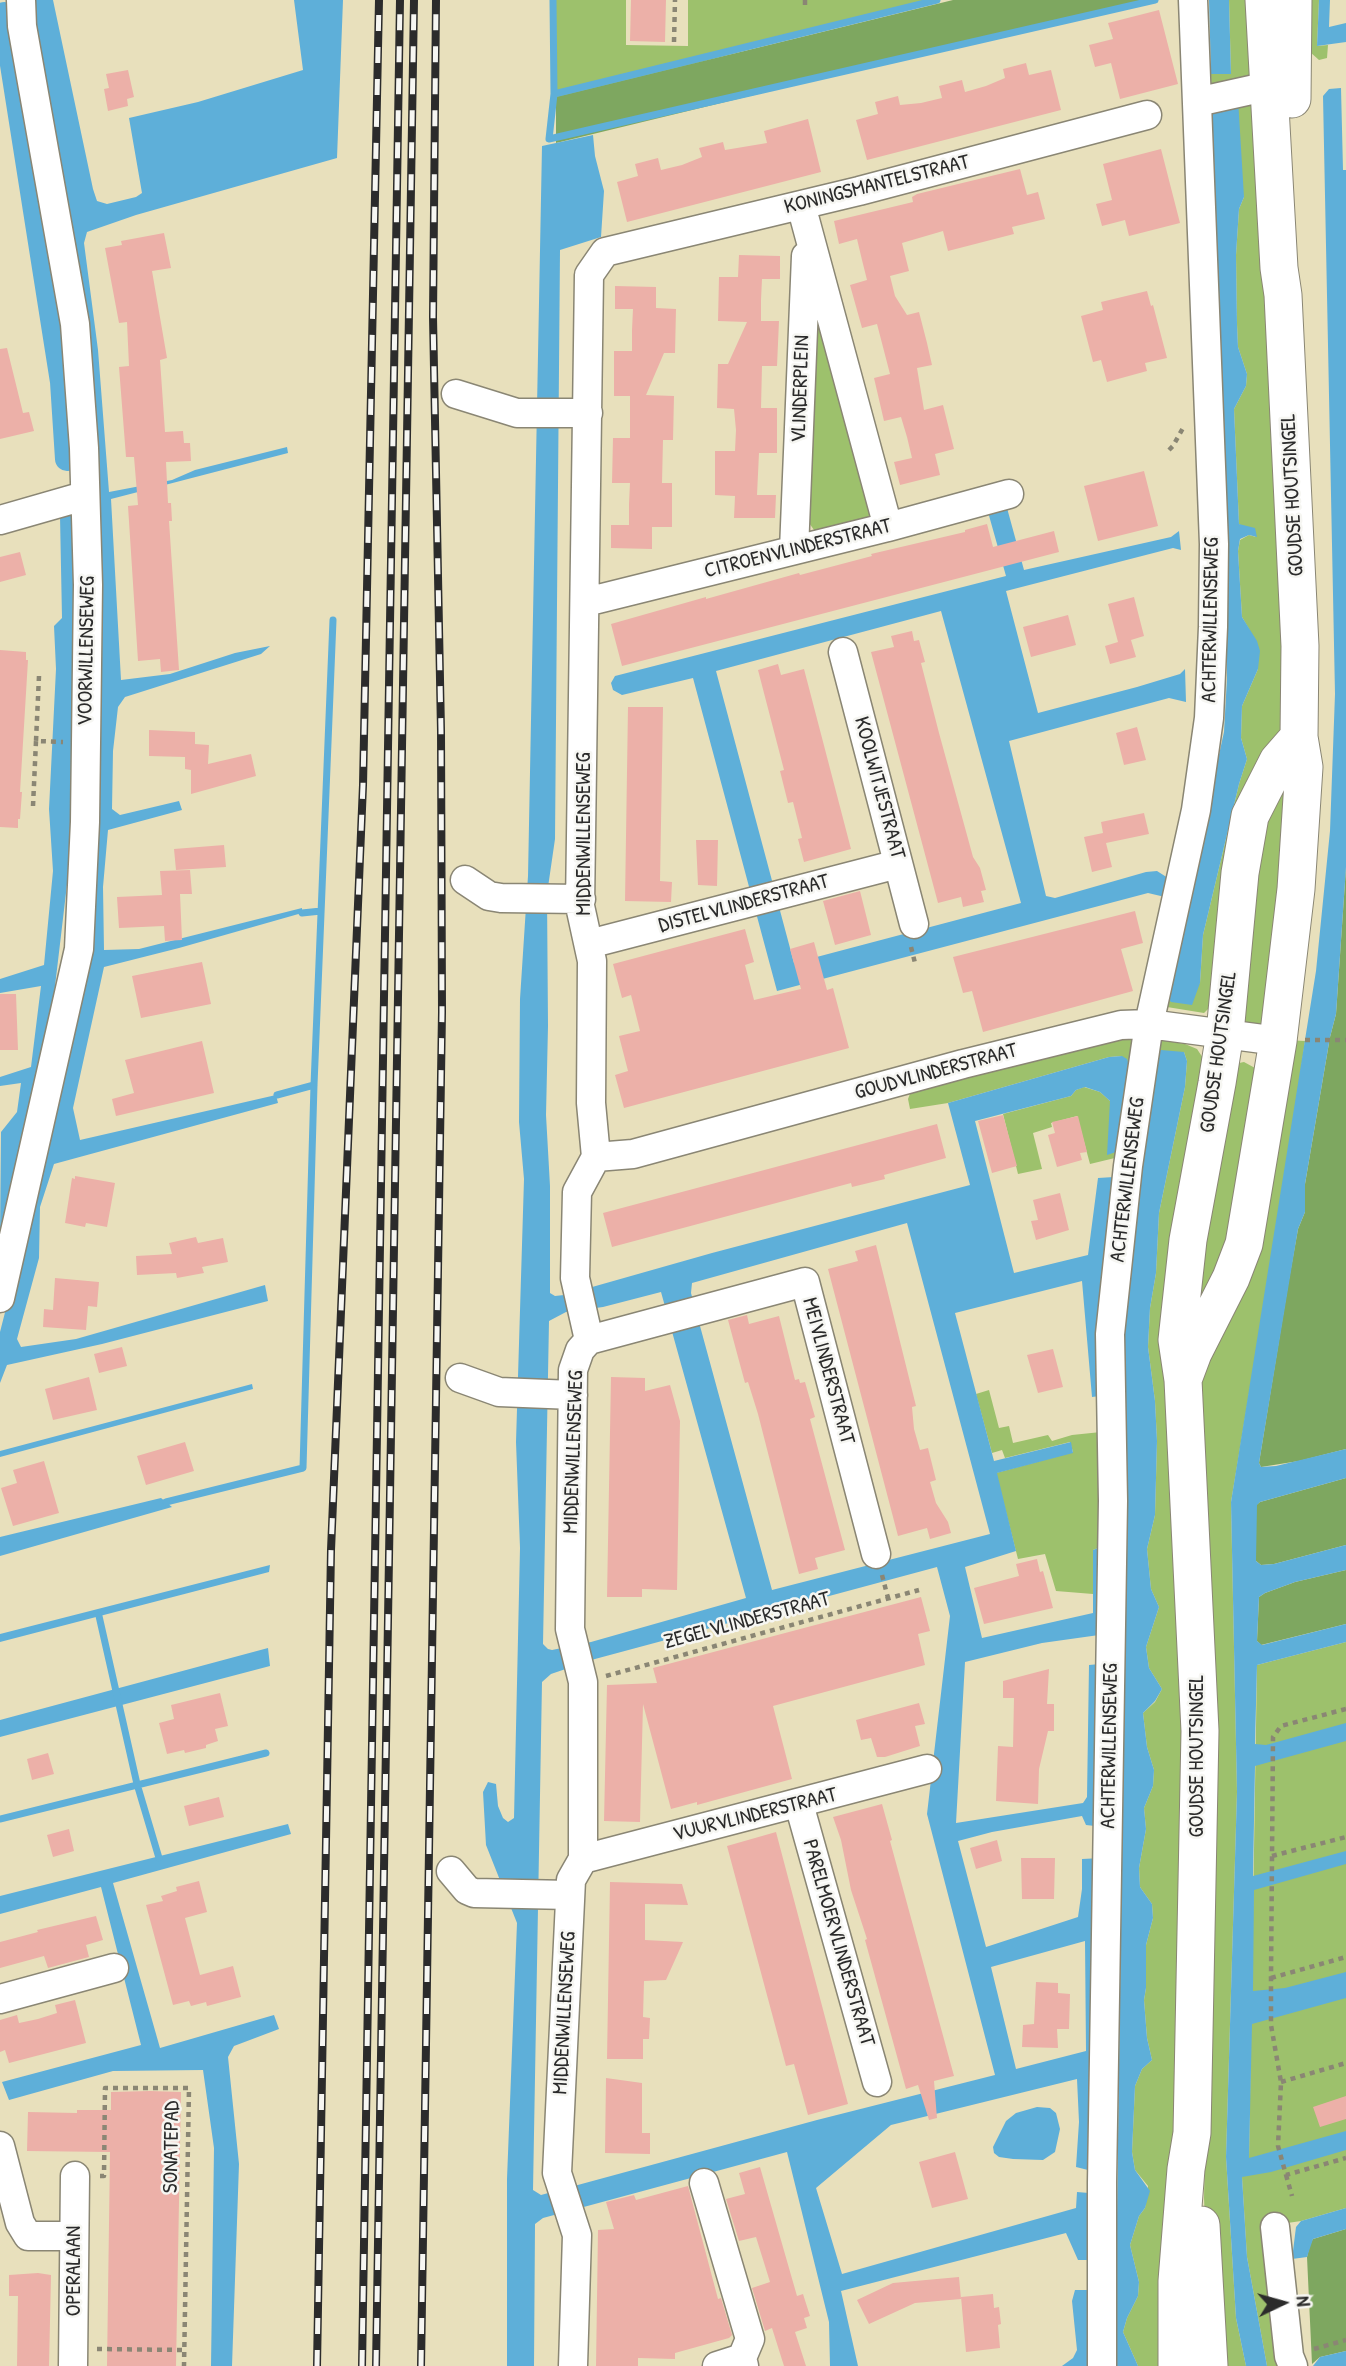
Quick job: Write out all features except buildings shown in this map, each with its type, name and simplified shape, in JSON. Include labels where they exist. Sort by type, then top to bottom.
[{"type":"main road","name":"GOUDSE HOUTSINGEL","points":[[1183,1380],[1244,1244],[1278,1041],[1296,889],[1304,767],[1299,737],[1300,646],[1283,295],[1279,268],[1264,0]]},
{"type":"main road","name":"GOUDSE HOUTSINGEL","points":[[1283,295],[1290,265],[1293,0]]},
{"type":"main road","name":"GOUDSE HOUTSINGEL","points":[[1177,2366],[1177,2281],[1186,2169],[1192,2133],[1200,1731],[1183,1380],[1177,1340],[1188,1240],[1225,1033],[1241,873],[1250,816],[1278,761],[1299,737]]},
{"type":"main road","name":"GOUDSE HOUTSINGEL","points":[[1192,2133],[1198,2168],[1209,2366]]},
{"type":"street","name":"VOORWILLENSEWEG","points":[[0,1298],[79,949],[88,666],[84,448],[75,324],[22,26],[21,0]]},
{"type":"street","name":"ACHTERWILLENSEWEG","points":[[1102,2366],[1102,2182],[1114,1501],[1110,1334],[1128,1166],[1149,1024],[1196,810],[1210,692],[1214,544],[1193,0]]},
{"type":"street","points":[[1196,102],[1269,86]]},
{"type":"street","name":"KONINGSMANTELSTRAAT","points":[[605,252],[804,217],[1147,115]]},
{"type":"street","name":"VLINDERPLEIN","points":[[804,217],[888,527]]},
{"type":"street","name":"VLINDERPLEIN","points":[[794,550],[804,217]]},
{"type":"street","name":"MIDDENWILLENSEWEG","points":[[596,1157],[591,1103],[592,961],[581,899],[586,602],[575,414],[589,275],[605,252]]},
{"type":"street","points":[[456,394],[517,413],[575,414]]},
{"type":"street","name":"CITROENVLINDERSTRAAT","points":[[586,602],[1009,494]]},
{"type":"street","points":[[0,520],[84,496]]},
{"type":"street","name":"KOOLWITJESTRAAT","points":[[843,652],[914,924]]},
{"type":"street","name":"DISTELVLINDERSTRAAT","points":[[589,944],[898,864]]},
{"type":"street","points":[[465,880],[489,896],[581,899]]},
{"type":"street","name":"GOUDVLINDERSTRAAT","points":[[596,1157],[633,1154],[962,1064],[1121,1025],[1149,1024],[1278,1041]]},
{"type":"street","points":[[586,1327],[575,1278],[577,1192],[596,1157]]},
{"type":"street","name":"MEIVLINDERSTRAAT","points":[[586,1327],[805,1282],[876,1554]]},
{"type":"street","name":"MIDDENWILLENSEWEG","points":[[573,2366],[577,2235],[557,2173],[556,1894],[571,1880],[583,1859],[578,1664],[570,1629],[562,1395],[586,1327]]},
{"type":"street","points":[[460,1378],[499,1392],[562,1395]]},
{"type":"street","name":"VUURVLINDERSTRAAT","points":[[583,1859],[927,1769]]},
{"type":"street","name":"PARELMOERVLINDERSTRAAT","points":[[799,1804],[877,2082]]},
{"type":"street","points":[[451,1871],[467,1890],[474,1893],[556,1894]]},
{"type":"street","points":[[0,1999],[114,1968]]},
{"type":"street","points":[[0,2146],[20,2223],[28,2236],[74,2236]]},
{"type":"street","name":"OPERALAAN","points":[[73,2357],[75,2176]]},
{"type":"street","points":[[704,2183],[750,2339],[734,2363]]},
{"type":"street","points":[[1275,2227],[1291,2361]]},
{"type":"path","points":[[674,42],[675,0]]},
{"type":"path","points":[[805,0],[805,7]]},
{"type":"path","points":[[33,806],[39,676]]},
{"type":"path","name":"VOORWILLENSEWEG","points":[[36,741],[49,742]]},
{"type":"path","points":[[1335,1040],[1346,1040]]},
{"type":"path","name":"ZEGELVLINDERSTRAAT","points":[[578,1664],[919,1590]]},
{"type":"path","points":[[1292,2196],[1278,2146],[1280,2082],[1271,2025],[1273,1737],[1281,1726],[1346,1709]]},
{"type":"path","points":[[1272,1857],[1346,1837]]},
{"type":"path","points":[[1271,1978],[1346,1957]]},
{"type":"path","points":[[1280,2082],[1346,2063]]},
{"type":"path","name":"SONATEPAD","points":[[75,2176],[104,2176],[106,2088],[189,2088],[184,2366]]},
{"type":"path","points":[[1286,2173],[1346,2158]]},
{"type":"path","points":[[1291,2361],[1346,2340]]},
{"type":"path","points":[[73,2357],[184,2350]]},
{"type":"green space","points":[[554,0],[626,0],[626,45],[688,46],[688,0],[933,0],[552,102]]},
{"type":"green space","points":[[953,0],[1146,0],[556,143],[556,97]]},
{"type":"green space","points":[[1229,0],[1251,0],[1280,551],[1284,721],[1215,1002],[1204,1013],[1167,1007],[1164,1000],[1200,983],[1203,935],[1247,759],[1241,738],[1242,706],[1258,669],[1249,629],[1242,617],[1238,551],[1240,540],[1249,535],[1256,537],[1239,524],[1234,409],[1246,386],[1247,374],[1238,347],[1237,324],[1236,255],[1239,209],[1244,197],[1212,102],[1211,74],[1231,74]]},
{"type":"green space","points":[[1304,0],[1319,0],[1317,46],[1328,45],[1327,58],[1319,60],[1301,44]]},
{"type":"green space","points":[[815,307],[873,511],[868,520],[826,536],[814,530],[807,520]]},
{"type":"green space","points":[[1297,770],[1266,1020],[1257,1025],[1250,1024],[1243,1021],[1259,810]]},
{"type":"green space","points":[[1346,867],[1346,1449],[1261,1467],[1259,1463],[1288,1285],[1298,1229],[1305,1212],[1305,1184],[1336,1014]]},
{"type":"green space","points":[[1117,1036],[1134,1037],[1119,1157],[1090,1164],[1077,1116],[1051,1123],[1052,1127],[1033,1133],[1042,1169],[1018,1174],[1003,1114],[1071,1096],[1084,1087],[1100,1092],[1110,1101],[1110,1114],[1122,1056],[1109,1057],[948,1103],[910,1109],[908,1099],[911,1091]]},
{"type":"green space","points":[[1162,1040],[1197,1049],[1209,1067],[1201,1113],[1186,1764],[1173,2172],[1163,2366],[1138,2366],[1123,2332],[1138,2296],[1139,2282],[1130,2245],[1139,2216],[1145,2208],[1148,2186],[1135,2170],[1132,2152],[1135,2086],[1142,2069],[1152,2060],[1144,2000],[1146,1945],[1153,1918],[1152,1904],[1140,1887],[1139,1868],[1146,1829],[1144,1808],[1153,1786],[1154,1770],[1147,1747],[1143,1713],[1155,1702],[1162,1689],[1149,1668],[1146,1647],[1159,1607],[1151,1589],[1147,1549],[1155,1515],[1157,1441],[1148,1347],[1159,1213],[1185,1087],[1187,1061],[1184,1052],[1155,1060],[1154,1044]]},
{"type":"green space","points":[[1285,1040],[1305,1041],[1231,1502],[1237,1792],[1226,2157],[1236,2318],[1246,2366],[1211,2366],[1204,2198],[1212,1822],[1197,1382]]},
{"type":"green space","points":[[1244,1062],[1255,1068],[1235,1236],[1194,1331],[1226,1076],[1234,1064]]},
{"type":"green space","points":[[989,1390],[999,1428],[1009,1426],[1013,1443],[1048,1435],[1052,1441],[1072,1435],[1101,1432],[1105,1545],[1093,1550],[1093,1594],[1056,1591],[1045,1554],[1018,1559],[996,1473],[1073,1452],[1070,1442],[1005,1458],[1002,1450],[992,1453],[976,1394]]},
{"type":"green space","points":[[1346,1478],[1346,1545],[1274,1564],[1261,1565],[1256,1561],[1256,1505]]},
{"type":"green space","points":[[1346,1570],[1346,1624],[1261,1645],[1257,1641],[1259,1597],[1295,1582]]},
{"type":"green space","points":[[1346,1642],[1346,2208],[1301,2221],[1260,2227],[1283,2366],[1267,2366],[1247,2257],[1242,2177],[1249,2158],[1257,1665]]},
{"type":"green space","points":[[1346,2229],[1346,2351],[1320,2357],[1312,2364],[1307,2257],[1310,2244],[1313,2239]]},
{"type":"water","points":[[32,0],[53,0],[93,189],[97,201],[107,204],[142,193],[129,118],[198,102],[303,70],[294,0],[343,0],[337,158],[136,215],[87,232],[84,243],[98,350],[109,492],[172,480],[195,470],[287,447],[288,453],[111,499],[121,680],[170,674],[235,653],[270,646],[261,654],[125,697],[118,707],[113,751],[112,809],[120,815],[179,801],[182,810],[108,830],[103,887],[104,950],[139,949],[302,908],[302,913],[104,967],[73,1108],[80,1140],[276,1095],[278,1103],[54,1164],[40,1207],[39,1258],[17,1339],[21,1347],[76,1339],[265,1285],[268,1301],[102,1344],[7,1365],[0,1383],[0,1332],[49,1140],[98,735]]},
{"type":"water","points":[[1209,0],[1229,0],[1231,74],[1211,74]]},
{"type":"water","points":[[1319,0],[1330,0],[1329,27],[1346,23],[1346,42],[1317,46]]},
{"type":"water","points":[[1341,88],[1343,170],[1346,170],[1346,867],[1336,1014],[1305,1184],[1305,1212],[1298,1229],[1259,1463],[1261,1467],[1276,1466],[1346,1449],[1346,1478],[1260,1502],[1257,1505],[1256,1561],[1261,1565],[1274,1564],[1346,1545],[1346,1570],[1295,1582],[1259,1597],[1257,1641],[1262,1645],[1346,1624],[1346,1642],[1257,1665],[1255,1744],[1266,1745],[1346,1723],[1346,1741],[1255,1766],[1253,1876],[1346,1851],[1346,1864],[1254,1890],[1253,1991],[1285,1988],[1346,1972],[1346,1998],[1252,2024],[1249,2158],[1346,2131],[1346,2150],[1271,2172],[1242,2177],[1247,2257],[1267,2366],[1246,2366],[1236,2318],[1226,2157],[1237,1792],[1231,1502],[1316,971],[1330,831],[1335,694],[1323,96],[1329,89]]},
{"type":"water","points":[[1238,99],[1244,197],[1239,209],[1236,255],[1237,324],[1238,347],[1247,374],[1246,386],[1234,409],[1239,524],[1255,528],[1257,537],[1249,535],[1240,539],[1238,551],[1242,617],[1260,651],[1258,669],[1242,706],[1241,738],[1247,759],[1203,935],[1200,983],[1192,1005],[1171,1002],[1166,996],[1224,732],[1227,678],[1212,102]]},
{"type":"water","points":[[593,135],[604,191],[601,237],[560,250],[555,839],[547,894],[546,1115],[550,1186],[550,1293],[555,1296],[564,1295],[970,1185],[948,1103],[1109,1057],[1122,1056],[1127,1059],[1129,1065],[1119,1151],[1107,1155],[1110,1101],[1100,1092],[1085,1087],[1076,1090],[1071,1096],[975,1121],[1014,1273],[1088,1255],[1098,1178],[1114,1177],[1100,1396],[1092,1397],[1082,1281],[955,1313],[994,1461],[1071,1442],[1073,1453],[997,1473],[1016,1551],[965,1567],[982,1638],[1093,1613],[1093,1550],[1105,1545],[1099,1635],[1042,1643],[965,1662],[956,1823],[1083,1803],[1087,1797],[1089,1665],[1100,1664],[1095,1826],[1086,1825],[1082,1816],[992,1832],[958,1841],[986,1947],[1078,1917],[1082,1859],[1102,1858],[1096,2163],[1088,2170],[1076,2167],[1079,2122],[1077,2079],[891,2125],[816,2188],[842,2274],[1076,2208],[1077,2192],[1089,2193],[1091,2260],[1078,2260],[1066,2233],[841,2291],[858,2366],[830,2366],[829,2322],[787,2152],[543,2218],[535,2224],[534,2366],[507,2366],[507,2179],[517,1923],[486,1845],[483,1792],[488,1782],[496,1784],[498,1806],[503,1818],[508,1822],[514,1818],[520,1548],[516,1442],[524,1179],[519,1122],[520,999],[528,876],[542,146]],"holes":[[[907,1223],[990,1534],[772,1590],[691,1293],[692,1283]],[[661,1292],[746,1598],[591,1642],[552,1650],[543,1644],[549,1321],[566,1312],[603,1307]],[[937,1567],[950,1616],[927,1814],[995,2075],[541,2195],[533,2190],[542,1682],[551,1674],[595,1659]],[[1085,1941],[1086,2051],[1016,2069],[991,1967]]]},
{"type":"water","points":[[1007,508],[1024,570],[1171,537],[1179,531],[1181,550],[1173,548],[1006,591],[1038,713],[1137,687],[1180,674],[1185,669],[1186,702],[1169,698],[1009,741],[1046,896],[1055,898],[1157,871],[1168,878],[1165,897],[1148,893],[777,991],[693,678],[622,695],[613,690],[611,683],[615,676],[1006,576],[988,512]],"holes":[[[941,611],[1021,903],[794,963],[716,671]]]},
{"type":"water","points":[[77,511],[76,737],[68,876],[49,1037],[0,1239],[1,1132],[17,1112],[21,1083],[0,1086],[0,1077],[31,1067],[41,986],[0,993],[0,979],[44,965],[53,871],[49,809],[56,669],[54,626],[62,618],[60,516]]},
{"type":"water","points":[[1161,1050],[1184,1052],[1187,1061],[1185,1087],[1159,1213],[1148,1347],[1157,1441],[1155,1515],[1147,1549],[1151,1589],[1159,1607],[1146,1647],[1149,1668],[1162,1689],[1143,1713],[1147,1747],[1154,1770],[1153,1786],[1144,1808],[1146,1829],[1139,1868],[1140,1887],[1152,1904],[1153,1918],[1146,1945],[1144,2000],[1152,2060],[1142,2069],[1135,2086],[1132,2152],[1135,2170],[1150,2191],[1130,2245],[1139,2282],[1138,2296],[1123,2332],[1138,2366],[1115,2366],[1125,1614],[1120,1332],[1155,1060]]},
{"type":"water","points":[[252,1384],[253,1389],[0,1457],[0,1451]]},
{"type":"water","points":[[161,1498],[172,1507],[0,1556],[0,1537]]},
{"type":"water","points":[[270,1565],[269,1572],[0,1642],[0,1634]]},
{"type":"water","points":[[268,1648],[270,1666],[0,1737],[0,1720]]},
{"type":"water","points":[[288,1824],[291,1834],[113,1883],[160,2048],[274,2015],[279,2029],[234,2046],[228,2057],[239,2164],[232,2366],[211,2366],[214,2148],[203,2070],[113,2071],[9,2100],[2,2082],[141,2045],[101,1887],[0,1914],[0,1896]]},
{"type":"water","points":[[1037,2107],[1050,2108],[1056,2113],[1060,2129],[1055,2152],[1043,2160],[999,2157],[994,2153],[993,2147],[1006,2121],[1016,2113]]},
{"type":"water","points":[[1346,2208],[1346,2229],[1313,2239],[1307,2257],[1292,2259],[1296,2227],[1301,2221]]},
{"type":"water","points":[[1075,2290],[1089,2290],[1093,2366],[1062,2366],[1073,2358],[1077,2350],[1072,2301]]},
{"type":"water","points":[[1346,2351],[1346,2366],[1313,2366],[1320,2357]]},
{"type":"waterway","points":[[553,0],[554,94]]},
{"type":"waterway","points":[[937,0],[554,94],[549,139],[1155,0]]},
{"type":"waterway","points":[[4,14],[62,382],[67,459]]},
{"type":"waterway","points":[[166,1502],[303,1468],[314,1085],[333,620]]},
{"type":"waterway","points":[[302,913],[321,911]]},
{"type":"waterway","points":[[277,1095],[314,1085]]},
{"type":"waterway","points":[[99,1616],[137,1784],[159,1858]]},
{"type":"waterway","points":[[0,1819],[266,1753]]},
{"type":"railway","points":[[317,2366],[331,1550],[363,785],[379,0]]},
{"type":"railway","points":[[362,2366],[400,0]]},
{"type":"railway","points":[[376,2366],[414,0]]},
{"type":"railway","points":[[421,2366],[442,1012],[441,731],[433,317],[436,0]]}]
